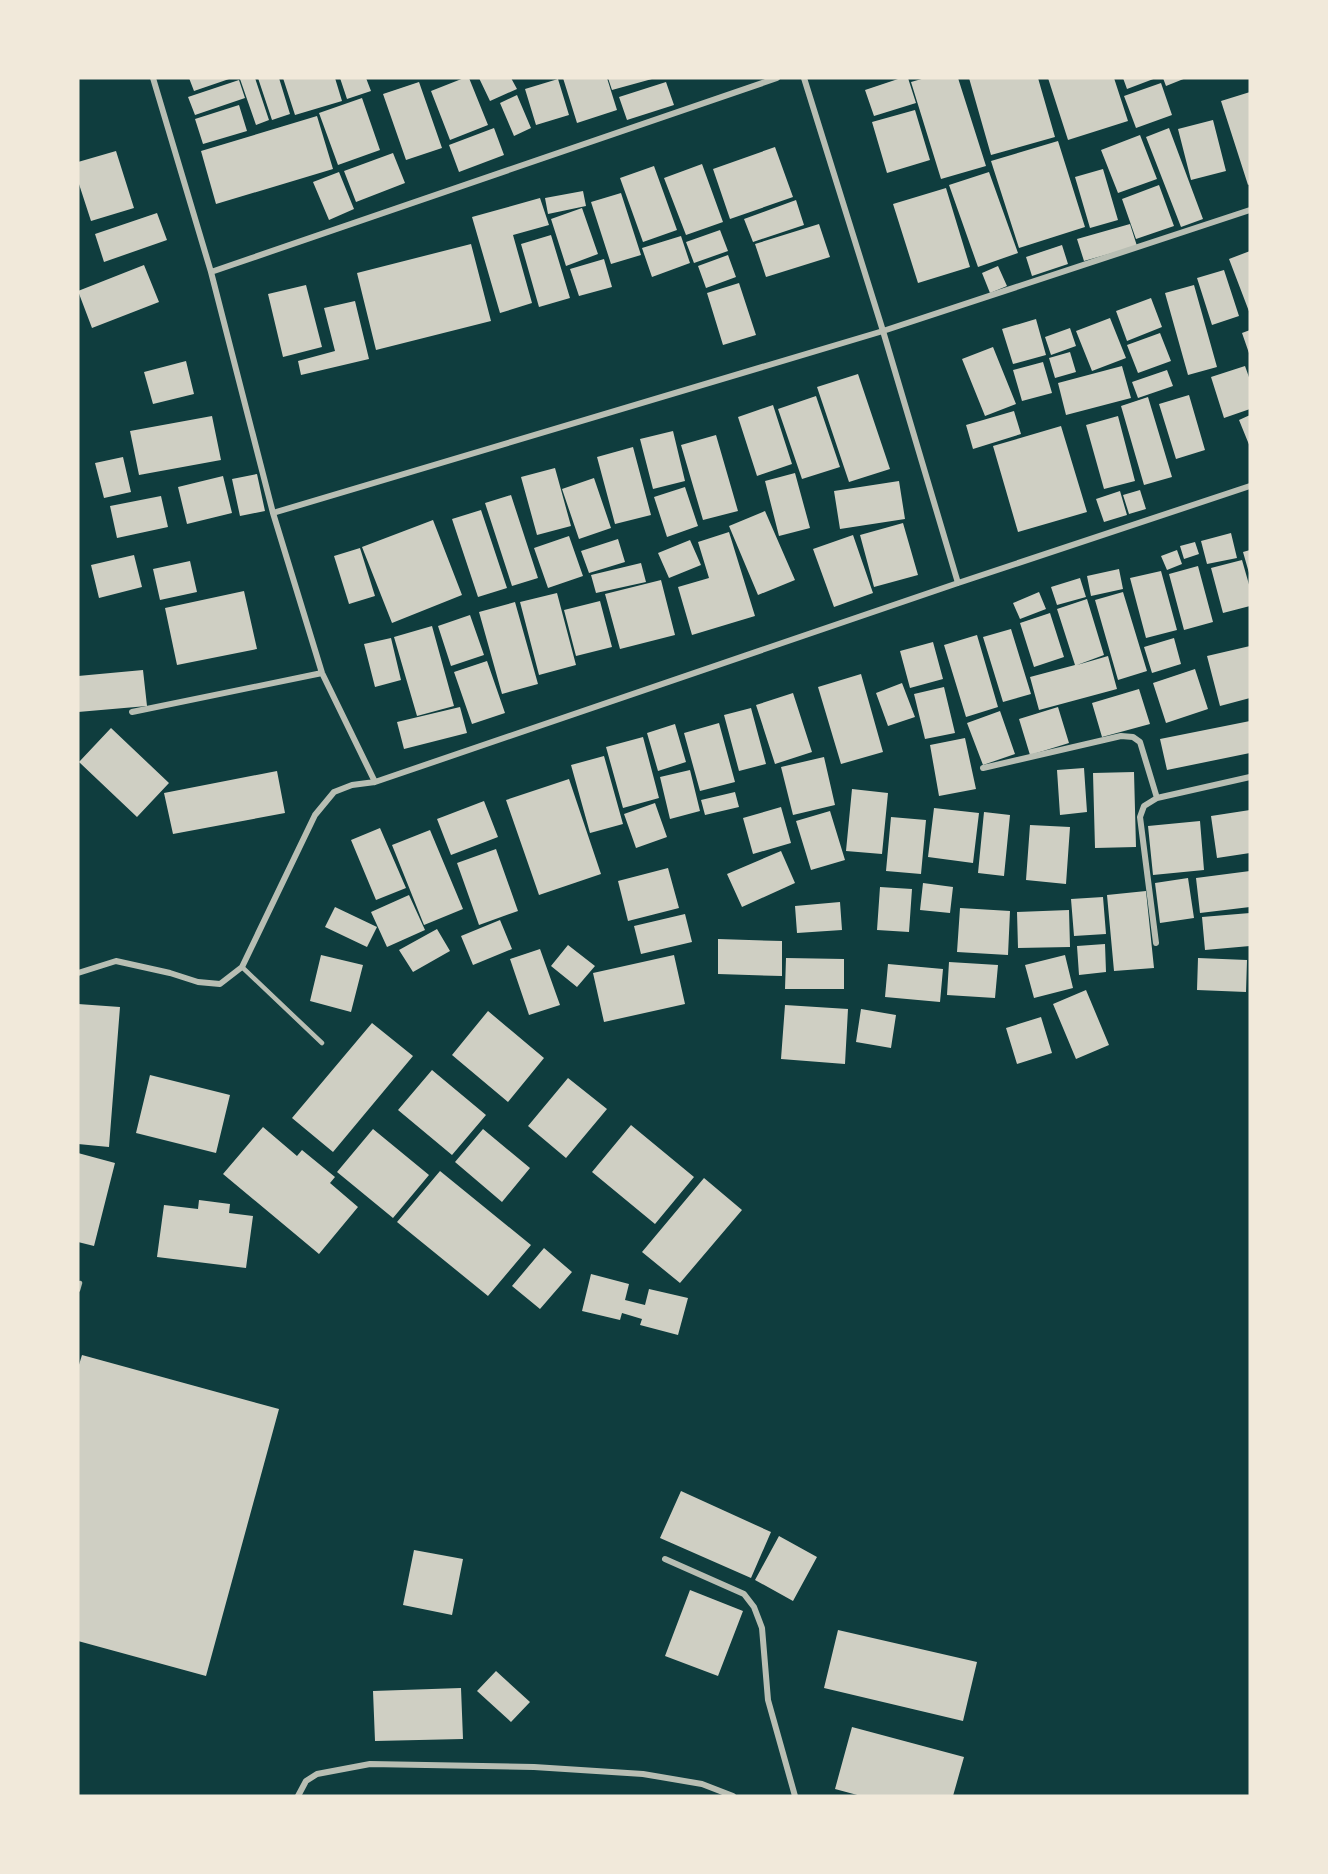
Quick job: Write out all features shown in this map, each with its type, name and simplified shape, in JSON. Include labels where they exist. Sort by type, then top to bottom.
[{"type":"street","points":[[153,78],[211,272],[273,513],[322,673],[375,782]]},
{"type":"street","points":[[211,272],[777,78]]},
{"type":"street","points":[[804,78],[958,583]]},
{"type":"street","points":[[273,513],[883,331],[1250,210]]},
{"type":"street","points":[[78,973],[116,961],[198,982],[220,984],[242,967],[315,815],[334,792],[375,782],[1250,486]]},
{"type":"street","points":[[132,712],[322,673]]},
{"type":"street","points":[[983,768],[1120,736],[1130,736],[1140,742],[1157,798]]},
{"type":"street","points":[[1156,943],[1140,817],[1144,806],[1157,798],[1250,777]]},
{"type":"street","points":[[665,1559],[744,1594],[754,1607],[762,1628],[768,1700],[795,1796]]},
{"type":"street","points":[[298,1796],[306,1781],[317,1774],[370,1764],[534,1767],[643,1774],[702,1784],[733,1796]]},
{"type":"lane","points":[[242,967],[322,1043]]},
{"type":"lane","points":[[78,1290],[80,1283]]},
{"type":"building","points":[[189,78],[232,78],[194,91]]},
{"type":"building","points":[[255,78],[269,120],[256,125],[240,79]]},
{"type":"building","points":[[258,78],[279,78],[290,114],[272,120]]},
{"type":"building","points":[[283,78],[335,78],[342,101],[295,115]]},
{"type":"building","points":[[340,78],[366,78],[371,91],[347,99]]},
{"type":"building","points":[[469,78],[488,125],[450,140],[431,91]]},
{"type":"building","points":[[479,78],[511,78],[517,89],[490,101]]},
{"type":"building","points":[[563,78],[607,78],[617,110],[577,123]]},
{"type":"building","points":[[608,78],[652,78],[652,79],[612,90]]},
{"type":"building","points":[[901,78],[908,78],[916,103],[874,116],[865,90]]},
{"type":"building","points":[[925,78],[958,78],[986,166],[941,179],[911,82]]},
{"type":"building","points":[[969,78],[1038,78],[1055,137],[991,155]]},
{"type":"building","points":[[1048,78],[1114,78],[1128,121],[1068,140]]},
{"type":"building","points":[[1123,78],[1156,78],[1127,89]]},
{"type":"building","points":[[1163,78],[1186,78],[1166,86]]},
{"type":"building","points":[[558,79],[569,115],[536,125],[525,89]]},
{"type":"building","points":[[239,80],[245,98],[195,115],[188,97]]},
{"type":"building","points":[[419,82],[442,148],[406,160],[383,94]]},
{"type":"building","points":[[666,82],[674,105],[627,120],[619,97]]},
{"type":"building","points":[[1161,83],[1172,115],[1136,128],[1124,96]]},
{"type":"building","points":[[1250,92],[1250,184],[1248,185],[1221,101]]},
{"type":"building","points":[[517,95],[531,128],[514,136],[500,103]]},
{"type":"building","points":[[362,98],[380,150],[338,165],[319,113]]},
{"type":"building","points":[[239,105],[247,131],[203,144],[195,119]]},
{"type":"building","points":[[915,110],[930,160],[887,173],[872,122]]},
{"type":"building","points":[[317,116],[333,169],[216,204],[201,151]]},
{"type":"building","points":[[1213,120],[1226,171],[1191,180],[1178,129]]},
{"type":"building","points":[[494,128],[504,155],[459,172],[449,145]]},
{"type":"building","points":[[1169,128],[1203,219],[1181,227],[1146,137]]},
{"type":"building","points":[[1140,135],[1157,179],[1118,193],[1101,150]]},
{"type":"building","points":[[1058,141],[1085,227],[1019,248],[991,161]]},
{"type":"building","points":[[775,147],[793,197],[730,219],[713,169]]},
{"type":"building","points":[[116,151],[134,208],[91,221],[78,181],[78,162]]},
{"type":"building","points":[[393,153],[405,183],[356,202],[344,171]]},
{"type":"building","points":[[702,164],[723,222],[686,235],[664,178]]},
{"type":"building","points":[[654,166],[677,230],[643,242],[620,178]]},
{"type":"building","points":[[1103,169],[1118,220],[1090,228],[1075,177]]},
{"type":"building","points":[[339,172],[354,209],[329,220],[313,182]]},
{"type":"building","points":[[989,172],[1018,253],[978,267],[949,185]]},
{"type":"building","points":[[1159,185],[1174,226],[1136,239],[1122,199]]},
{"type":"building","points":[[946,188],[970,267],[918,283],[893,204]]},
{"type":"building","points":[[583,191],[586,206],[548,214],[545,198]]},
{"type":"building","points":[[621,193],[641,255],[611,264],[591,202]]},
{"type":"building","points":[[540,198],[549,225],[513,235],[532,303],[500,313],[472,217]]},
{"type":"building","points":[[796,200],[804,225],[753,242],[744,219]]},
{"type":"building","points":[[582,208],[598,254],[566,266],[551,219]]},
{"type":"building","points":[[157,213],[167,240],[104,262],[95,234]]},
{"type":"building","points":[[819,224],[830,257],[766,277],[755,244]]},
{"type":"building","points":[[1130,224],[1137,246],[1084,261],[1077,239]]},
{"type":"building","points":[[720,230],[728,251],[694,263],[686,242]]},
{"type":"building","points":[[551,235],[570,298],[539,307],[521,244]]},
{"type":"building","points":[[681,236],[690,263],[652,277],[642,248]]},
{"type":"building","points":[[471,244],[491,321],[376,350],[357,273]]},
{"type":"building","points":[[1062,245],[1068,264],[1032,276],[1026,257]]},
{"type":"building","points":[[1250,251],[1250,314],[1229,259]]},
{"type":"building","points":[[728,255],[736,277],[706,288],[698,266]]},
{"type":"building","points":[[604,259],[612,287],[579,296],[570,269]]},
{"type":"building","points":[[144,265],[159,302],[92,328],[78,291]]},
{"type":"building","points":[[998,266],[1007,286],[990,293],[982,273]]},
{"type":"building","points":[[1224,270],[1239,316],[1212,325],[1197,278]]},
{"type":"building","points":[[739,283],[756,335],[723,345],[707,293]]},
{"type":"building","points":[[306,285],[322,347],[283,357],[268,294]]},
{"type":"building","points":[[1194,285],[1217,367],[1188,375],[1165,293]]},
{"type":"building","points":[[1151,298],[1162,327],[1127,341],[1116,311]]},
{"type":"building","points":[[355,301],[369,359],[301,375],[298,361],[335,351],[324,308]]},
{"type":"building","points":[[1110,318],[1126,358],[1092,371],[1076,331]]},
{"type":"building","points":[[1036,319],[1046,355],[1013,364],[1002,329]]},
{"type":"building","points":[[1070,328],[1076,346],[1051,355],[1045,337]]},
{"type":"building","points":[[1250,330],[1250,356],[1242,333]]},
{"type":"building","points":[[1160,333],[1171,361],[1138,373],[1127,345]]},
{"type":"building","points":[[993,347],[1016,404],[985,416],[962,359]]},
{"type":"building","points":[[1070,352],[1076,372],[1055,378],[1049,358]]},
{"type":"building","points":[[186,361],[194,394],[153,404],[144,372]]},
{"type":"building","points":[[1043,362],[1052,393],[1022,401],[1013,370]]},
{"type":"building","points":[[1122,366],[1131,398],[1066,415],[1058,383]]},
{"type":"building","points":[[1245,366],[1250,380],[1250,409],[1224,418],[1211,377]]},
{"type":"building","points":[[1167,370],[1173,386],[1138,398],[1132,382]]},
{"type":"building","points":[[858,374],[890,469],[849,482],[817,387]]},
{"type":"building","points":[[1189,395],[1205,450],[1176,459],[1159,404]]},
{"type":"building","points":[[816,396],[840,467],[802,479],[778,409]]},
{"type":"building","points":[[1148,397],[1172,477],[1144,485],[1121,406]]},
{"type":"building","points":[[773,405],[792,464],[757,476],[738,417]]},
{"type":"building","points":[[1014,411],[1021,434],[973,449],[966,425]]},
{"type":"building","points":[[1250,415],[1250,447],[1239,420]]},
{"type":"building","points":[[212,416],[221,460],[139,475],[130,431]]},
{"type":"building","points":[[1118,416],[1135,481],[1104,489],[1086,425]]},
{"type":"building","points":[[1061,426],[1087,512],[1018,532],[993,446]]},
{"type":"building","points":[[673,431],[685,481],[653,489],[640,439]]},
{"type":"building","points":[[716,435],[738,511],[703,520],[681,445]]},
{"type":"building","points":[[633,447],[651,515],[615,524],[597,457]]},
{"type":"building","points":[[123,457],[131,492],[104,498],[95,463]]},
{"type":"building","points":[[555,468],[571,526],[537,535],[521,477]]},
{"type":"building","points":[[795,473],[810,528],[779,536],[765,481]]},
{"type":"building","points":[[257,474],[265,511],[240,516],[232,479]]},
{"type":"building","points":[[223,476],[232,513],[187,524],[178,487]]},
{"type":"building","points":[[594,478],[611,528],[579,539],[562,489]]},
{"type":"building","points":[[899,481],[905,519],[840,529],[834,491]]},
{"type":"building","points":[[685,487],[698,526],[667,537],[654,497]]},
{"type":"building","points":[[1140,490],[1146,509],[1129,514],[1123,495]]},
{"type":"building","points":[[1120,491],[1127,515],[1104,522],[1096,499]]},
{"type":"building","points":[[511,495],[538,578],[512,586],[485,503]]},
{"type":"building","points":[[161,496],[168,527],[117,538],[110,506]]},
{"type":"building","points":[[481,510],[507,588],[478,597],[452,519]]},
{"type":"building","points":[[765,511],[795,580],[758,595],[729,526]]},
{"type":"building","points":[[433,520],[462,595],[392,623],[362,547]]},
{"type":"building","points":[[903,523],[918,575],[874,587],[860,535]]},
{"type":"building","points":[[729,532],[755,616],[692,635],[678,587],[709,578],[698,542]]},
{"type":"building","points":[[1231,533],[1237,558],[1207,564],[1201,541]]},
{"type":"building","points":[[853,535],[873,593],[834,607],[813,549]]},
{"type":"building","points":[[569,536],[583,576],[548,588],[534,548]]},
{"type":"building","points":[[618,539],[625,562],[589,573],[581,551]]},
{"type":"building","points":[[690,540],[701,565],[669,578],[658,553]]},
{"type":"building","points":[[1195,542],[1199,554],[1184,559],[1180,546]]},
{"type":"building","points":[[360,548],[375,596],[349,604],[334,556]]},
{"type":"building","points":[[1177,550],[1182,564],[1167,570],[1161,556]]},
{"type":"building","points":[[1250,550],[1250,573],[1249,573],[1243,552]]},
{"type":"building","points":[[134,555],[142,587],[99,598],[91,565]]},
{"type":"building","points":[[1242,560],[1250,588],[1250,606],[1223,613],[1211,568]]},
{"type":"building","points":[[190,561],[197,592],[160,600],[153,569]]},
{"type":"building","points":[[641,563],[646,582],[596,593],[591,575]]},
{"type":"building","points":[[1198,566],[1213,622],[1184,630],[1169,574]]},
{"type":"building","points":[[1119,569],[1123,589],[1091,596],[1087,576]]},
{"type":"building","points":[[1161,571],[1177,630],[1146,638],[1130,578]]},
{"type":"building","points":[[1080,578],[1086,597],[1057,605],[1051,587]]},
{"type":"building","points":[[661,580],[675,635],[620,649],[605,594]]},
{"type":"building","points":[[244,591],[257,649],[177,665],[165,608]]},
{"type":"building","points":[[1039,592],[1046,609],[1020,619],[1013,603]]},
{"type":"building","points":[[1123,592],[1147,671],[1118,680],[1095,600]]},
{"type":"building","points":[[557,593],[576,665],[539,675],[520,602]]},
{"type":"building","points":[[1087,599],[1104,655],[1077,665],[1108,656],[1117,689],[1039,710],[1030,677],[1075,665],[1057,609]]},
{"type":"building","points":[[600,601],[612,647],[576,656],[564,610]]},
{"type":"building","points":[[515,602],[538,684],[502,694],[479,612]]},
{"type":"building","points":[[1050,613],[1064,657],[1034,667],[1020,623]]},
{"type":"building","points":[[470,615],[484,655],[451,666],[438,626]]},
{"type":"building","points":[[432,626],[454,706],[417,716],[394,637]]},
{"type":"building","points":[[1011,629],[1031,694],[1003,702],[983,637]]},
{"type":"building","points":[[977,635],[998,707],[966,717],[944,645]]},
{"type":"building","points":[[391,638],[401,680],[375,687],[364,644]]},
{"type":"building","points":[[1174,638],[1181,664],[1152,673],[1144,647]]},
{"type":"building","points":[[933,642],[943,679],[910,688],[900,651]]},
{"type":"building","points":[[1250,646],[1250,698],[1220,706],[1207,656]]},
{"type":"building","points":[[487,661],[505,713],[472,724],[454,672]]},
{"type":"building","points":[[1195,669],[1208,709],[1166,723],[1153,683]]},
{"type":"building","points":[[143,670],[147,706],[78,712],[78,676]]},
{"type":"building","points":[[861,674],[883,752],[841,764],[818,687]]},
{"type":"building","points":[[902,683],[915,717],[888,726],[876,693]]},
{"type":"building","points":[[944,687],[955,733],[925,739],[914,694]]},
{"type":"building","points":[[1139,689],[1150,724],[1102,737],[1092,703]]},
{"type":"building","points":[[793,693],[812,752],[775,764],[756,705]]},
{"type":"building","points":[[460,707],[467,733],[404,749],[397,722]]},
{"type":"building","points":[[1058,707],[1069,743],[1030,755],[1019,719]]},
{"type":"building","points":[[751,708],[766,764],[739,771],[724,715]]},
{"type":"building","points":[[1000,711],[1015,754],[983,765],[967,723]]},
{"type":"building","points":[[1250,721],[1250,753],[1167,770],[1160,739]]},
{"type":"building","points":[[719,723],[735,782],[700,791],[684,733]]},
{"type":"building","points":[[675,724],[686,762],[658,771],[647,733]]},
{"type":"building","points":[[111,728],[169,783],[137,817],[79,762]]},
{"type":"building","points":[[643,737],[659,798],[623,808],[606,747]]},
{"type":"building","points":[[965,738],[976,789],[939,796],[930,745]]},
{"type":"building","points":[[604,756],[623,824],[590,833],[571,765]]},
{"type":"building","points":[[824,757],[835,805],[793,815],[781,767]]},
{"type":"building","points":[[1084,768],[1087,812],[1060,815],[1057,770]]},
{"type":"building","points":[[690,770],[700,811],[670,819],[660,777]]},
{"type":"building","points":[[277,771],[285,813],[173,834],[164,793]]},
{"type":"building","points":[[1134,772],[1136,847],[1095,848],[1093,773]]},
{"type":"building","points":[[569,779],[601,874],[539,895],[506,800]]},
{"type":"building","points":[[852,789],[888,793],[882,854],[846,851]]},
{"type":"building","points":[[735,792],[739,807],[705,815],[701,800]]},
{"type":"building","points":[[484,801],[498,837],[451,855],[437,819]]},
{"type":"building","points":[[655,803],[667,837],[636,848],[624,814]]},
{"type":"building","points":[[781,807],[791,843],[753,854],[743,818]]},
{"type":"building","points":[[934,808],[979,813],[973,863],[928,857]]},
{"type":"building","points":[[1250,810],[1250,853],[1217,858],[1211,816]]},
{"type":"building","points":[[830,811],[845,860],[811,870],[796,821]]},
{"type":"building","points":[[984,812],[1010,815],[1004,876],[978,873]]},
{"type":"building","points":[[891,817],[926,820],[921,874],[886,871]]},
{"type":"building","points":[[1200,821],[1204,870],[1153,875],[1148,826]]},
{"type":"building","points":[[1030,825],[1070,827],[1066,884],[1026,880]]},
{"type":"building","points":[[380,828],[406,888],[376,900],[351,840]]},
{"type":"building","points":[[430,830],[463,909],[424,925],[392,845]]},
{"type":"building","points":[[496,849],[518,911],[479,925],[457,863]]},
{"type":"building","points":[[781,851],[795,883],[742,907],[727,874]]},
{"type":"building","points":[[668,868],[679,908],[628,921],[618,881]]},
{"type":"building","points":[[1250,871],[1250,907],[1200,913],[1196,878]]},
{"type":"building","points":[[1188,878],[1194,918],[1160,923],[1155,883]]},
{"type":"building","points":[[923,883],[953,887],[950,913],[920,910]]},
{"type":"building","points":[[880,887],[912,889],[909,932],[877,930]]},
{"type":"building","points":[[1146,891],[1154,968],[1114,971],[1107,895]]},
{"type":"building","points":[[409,895],[425,930],[387,947],[371,912]]},
{"type":"building","points":[[1103,897],[1106,934],[1074,936],[1071,899]]},
{"type":"building","points":[[840,902],[842,930],[797,933],[795,906]]},
{"type":"building","points":[[335,907],[377,927],[367,947],[325,927]]},
{"type":"building","points":[[960,908],[1010,911],[1008,955],[957,952]]},
{"type":"building","points":[[1069,910],[1070,947],[1018,948],[1017,912]]},
{"type":"building","points":[[1250,913],[1250,946],[1205,950],[1202,917]]},
{"type":"building","points":[[685,914],[692,942],[641,954],[634,926]]},
{"type":"building","points":[[500,920],[512,949],[473,965],[461,936]]},
{"type":"building","points":[[437,929],[450,951],[413,972],[399,950]]},
{"type":"building","points":[[718,939],[782,941],[782,976],[718,974]]},
{"type":"building","points":[[1105,944],[1106,972],[1079,975],[1077,946]]},
{"type":"building","points":[[568,945],[595,966],[577,987],[551,966]]},
{"type":"building","points":[[540,949],[560,1005],[529,1015],[510,959]]},
{"type":"building","points":[[321,955],[363,965],[351,1012],[310,1001]]},
{"type":"building","points":[[674,955],[685,1004],[604,1022],[593,973]]},
{"type":"building","points":[[1065,955],[1073,988],[1034,998],[1025,965]]},
{"type":"building","points":[[786,958],[844,959],[844,989],[785,989]]},
{"type":"building","points":[[1198,958],[1247,960],[1246,992],[1197,990]]},
{"type":"building","points":[[949,962],[998,965],[995,998],[947,995]]},
{"type":"building","points":[[888,964],[943,969],[940,1002],[885,997]]},
{"type":"building","points":[[1086,990],[1109,1045],[1076,1059],[1053,1004]]},
{"type":"building","points":[[78,1004],[120,1007],[109,1147],[78,1144]]},
{"type":"building","points":[[785,1005],[848,1009],[845,1064],[781,1059]]},
{"type":"building","points":[[861,1009],[896,1015],[891,1048],[856,1042]]},
{"type":"building","points":[[488,1011],[544,1058],[508,1102],[452,1055]]},
{"type":"building","points":[[1041,1017],[1052,1053],[1017,1064],[1006,1028]]},
{"type":"building","points":[[372,1023],[413,1056],[333,1152],[292,1118]]},
{"type":"building","points":[[432,1070],[486,1115],[452,1155],[398,1110]]},
{"type":"building","points":[[150,1075],[230,1095],[216,1153],[136,1133]]},
{"type":"building","points":[[568,1078],[607,1109],[566,1158],[528,1126]]},
{"type":"building","points":[[631,1125],[694,1177],[655,1224],[592,1172]]},
{"type":"building","points":[[263,1127],[297,1156],[302,1150],[335,1177],[330,1183],[358,1207],[319,1254],[223,1174]]},
{"type":"building","points":[[373,1129],[429,1175],[393,1218],[337,1172]]},
{"type":"building","points":[[483,1129],[530,1168],[502,1202],[455,1162]]},
{"type":"building","points":[[78,1153],[115,1163],[94,1246],[78,1242]]},
{"type":"building","points":[[440,1171],[531,1245],[488,1296],[397,1222]]},
{"type":"building","points":[[704,1178],[742,1210],[680,1283],[642,1252]]},
{"type":"building","points":[[199,1200],[230,1204],[229,1213],[253,1216],[246,1268],[157,1257],[164,1205],[198,1209]]},
{"type":"building","points":[[544,1248],[572,1272],[540,1309],[512,1286]]},
{"type":"building","points":[[591,1274],[629,1284],[625,1300],[645,1305],[649,1289],[688,1298],[678,1335],[640,1325],[642,1319],[622,1313],[620,1320],[582,1311]]},
{"type":"building","points":[[82,1355],[279,1409],[206,1676],[78,1641],[78,1368]]},
{"type":"building","points":[[681,1491],[771,1532],[751,1578],[660,1538]]},
{"type":"building","points":[[779,1536],[817,1557],[793,1601],[755,1580]]},
{"type":"building","points":[[414,1550],[463,1559],[452,1615],[403,1605]]},
{"type":"building","points":[[690,1590],[743,1611],[718,1676],[665,1656]]},
{"type":"building","points":[[838,1630],[977,1662],[963,1721],[824,1688]]},
{"type":"building","points":[[496,1671],[530,1702],[511,1722],[477,1691]]},
{"type":"building","points":[[461,1688],[463,1739],[375,1741],[373,1691]]},
{"type":"building","points":[[852,1727],[964,1757],[953,1796],[861,1796],[835,1789]]}]
